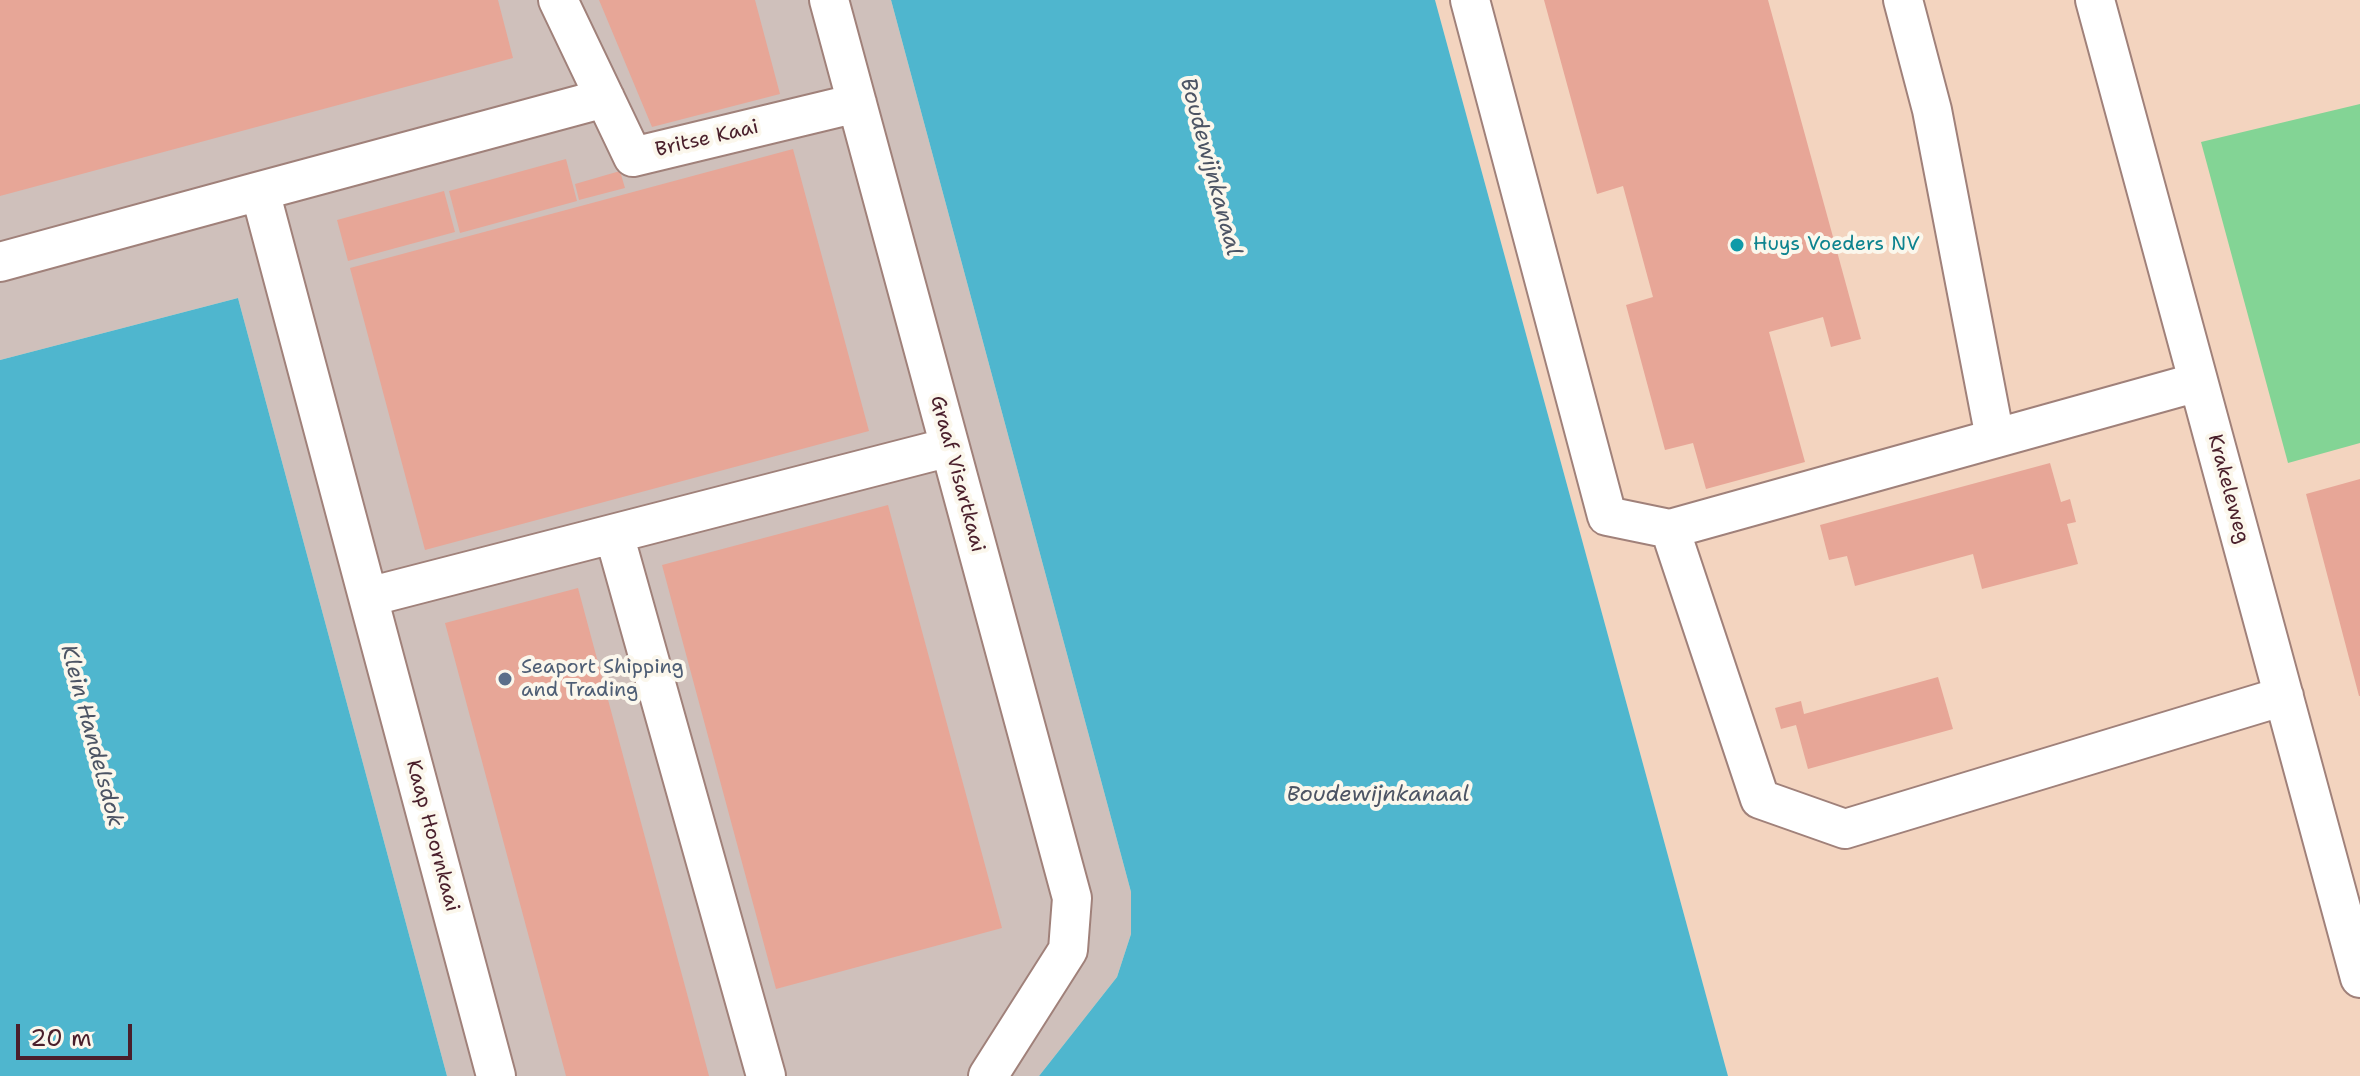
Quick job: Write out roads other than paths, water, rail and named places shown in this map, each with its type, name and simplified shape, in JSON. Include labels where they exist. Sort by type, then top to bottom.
[{"type":"street","name":"Britse Kaai","points":[[558,0],[633,157],[857,103]]},
{"type":"street","name":"Graaf Visartkaai","points":[[829,0],[1072,898],[1068,950],[988,1076]]},
{"type":"street","points":[[1470,0],[1607,516],[1670,529],[2198,382]]},
{"type":"street","points":[[1903,0],[1932,110],[1995,438]]},
{"type":"street","name":"Krakeleweg","points":[[2095,0],[2360,978]]},
{"type":"street","points":[[0,262],[605,98]]},
{"type":"street","name":"Kaap Hoornkaai","points":[[260,191],[496,1076]]},
{"type":"street","points":[[368,597],[950,447]]},
{"type":"street","points":[[1670,529],[1760,799],[1845,829],[2284,696]]},
{"type":"street","points":[[614,534],[766,1076]]},
{"type":"water","name":"Boudewijnkanaal","points":[[891,0],[1435,0],[1728,1076],[1039,1076],[1117,977],[1131,934],[1131,892]]},
{"type":"water","name":"Klein Handelsdok","points":[[238,298],[447,1076],[0,1076],[0,360]]},
{"type":"place","name":"Huys Voeders NV","points":[[1737,245]]},
{"type":"place","name":"Seaport Shipping and Trading","points":[[505,679]]}]
